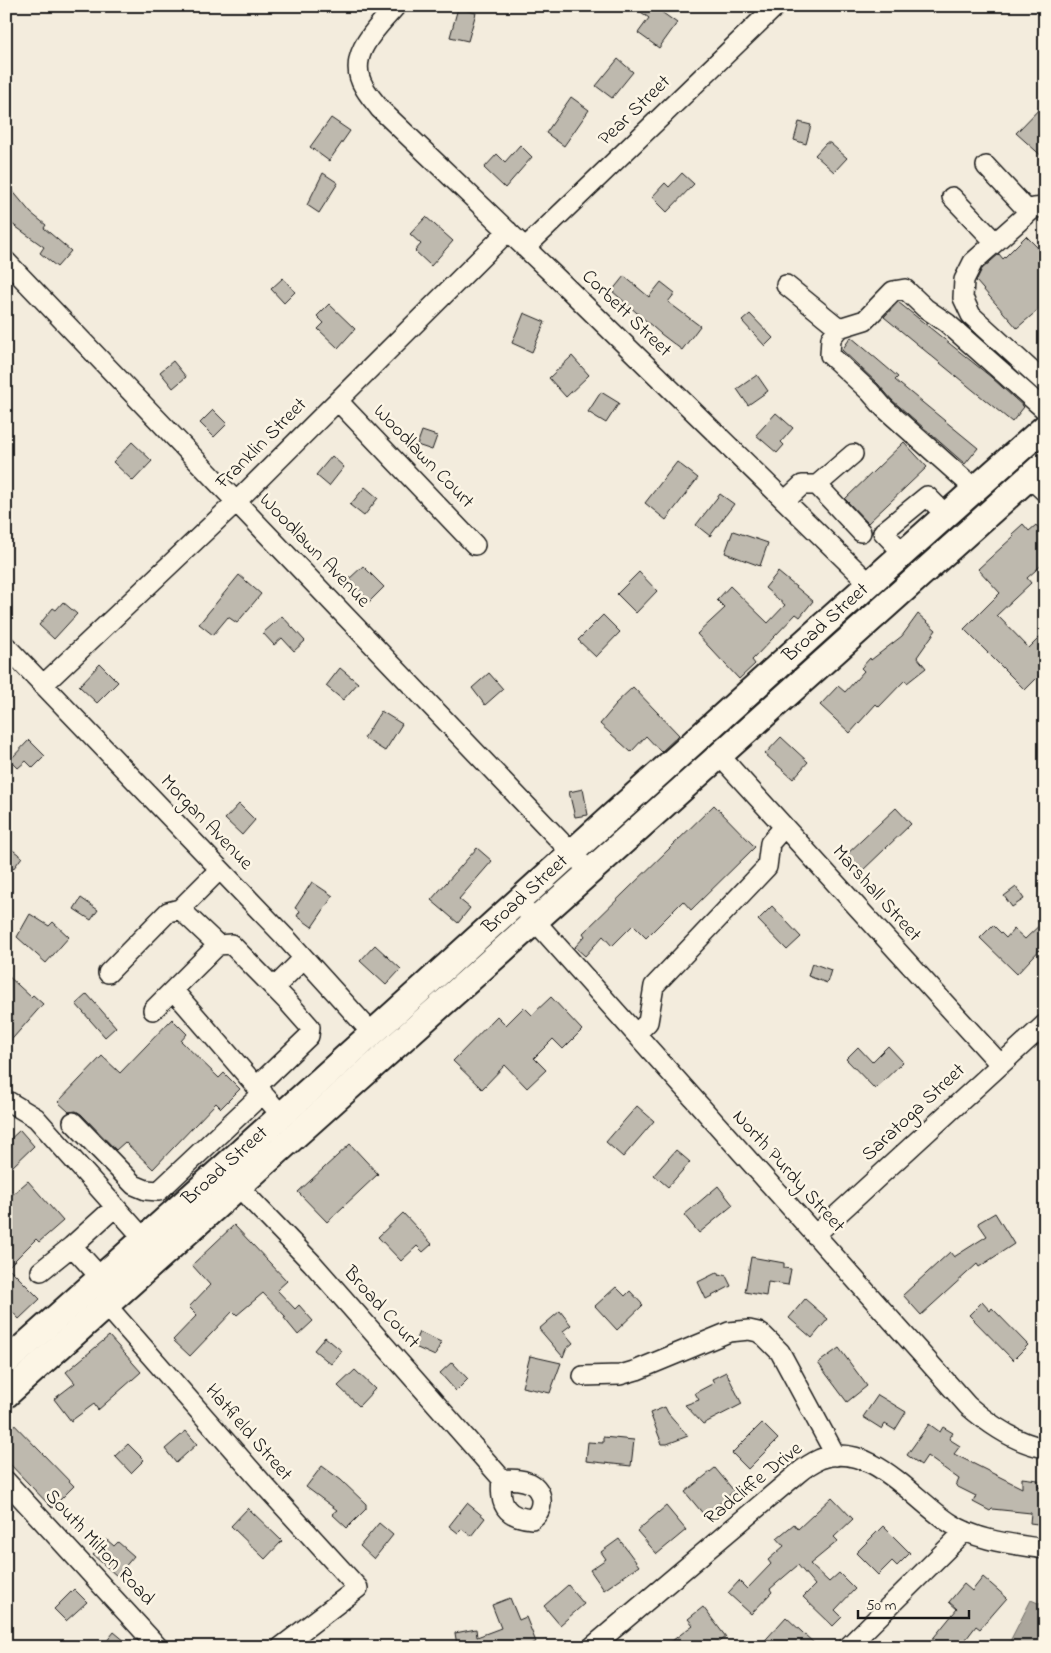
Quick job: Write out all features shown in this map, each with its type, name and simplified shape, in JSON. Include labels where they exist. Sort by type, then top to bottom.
[{"type":"main road","name":"Broad Street","points":[[6,1362],[214,1178],[571,852],[1045,427]]},
{"type":"main road","name":"Broad Street","points":[[6,1395],[239,1188],[718,755],[1039,477]]},
{"type":"street","name":"Corbett Street","points":[[396,6],[362,48],[358,72],[363,86],[380,109],[870,584]]},
{"type":"street","name":"Pear Street","points":[[525,248],[776,6]]},
{"type":"street","points":[[986,166],[1037,210],[995,242],[973,262],[964,280],[964,298],[971,315],[1045,383]]},
{"type":"street","points":[[952,196],[995,242]]},
{"type":"street","name":"Franklin Street","points":[[43,685],[236,502],[508,232]]},
{"type":"street","name":"Woodlawn Avenue","points":[[6,261],[589,871]]},
{"type":"street","points":[[786,285],[839,328]]},
{"type":"street","points":[[975,489],[884,408],[830,354],[831,338],[839,328],[865,320],[893,291],[905,289],[925,308],[947,323],[1045,410]]},
{"type":"street","name":"Woodlawn Court","points":[[338,401],[475,544]]},
{"type":"street","points":[[785,501],[802,485],[818,485],[853,454]]},
{"type":"street","points":[[818,485],[861,532]]},
{"type":"street","points":[[839,554],[861,532],[883,532],[927,496],[946,515]]},
{"type":"street","points":[[883,532],[904,554]]},
{"type":"street","name":"Morgan Avenue","points":[[6,646],[304,958],[372,1033]]},
{"type":"street","name":"Marshall Street","points":[[718,755],[1000,1064]]},
{"type":"street","points":[[636,1034],[648,1022],[654,986],[767,867],[770,843],[784,827]]},
{"type":"street","points":[[108,973],[168,912],[180,909],[219,870]]},
{"type":"street","name":"North Purdy Street","points":[[517,901],[968,1406],[989,1424],[1013,1437],[1045,1448]]},
{"type":"street","points":[[180,909],[218,945]]},
{"type":"street","points":[[153,1010],[218,945],[231,944],[310,1027],[308,1036],[260,1089],[186,1166],[159,1191]]},
{"type":"street","points":[[274,988],[304,958]]},
{"type":"street","points":[[173,990],[282,1116]]},
{"type":"street","name":"Saratoga Street","points":[[815,1235],[1045,1024]]},
{"type":"street","points":[[6,1100],[36,1118],[145,1240]]},
{"type":"street","points":[[73,1122],[134,1185],[146,1190],[159,1191],[176,1211]]},
{"type":"street","name":"Broad Court","points":[[186,1166],[239,1188],[312,1263],[502,1479]]},
{"type":"street","points":[[41,1271],[72,1246],[114,1206]]},
{"type":"street","points":[[72,1246],[101,1278]]},
{"type":"street","name":"Hatfield Street","points":[[107,1306],[264,1485],[358,1588],[281,1647]]},
{"type":"street","points":[[583,1376],[620,1375],[637,1370],[730,1332],[749,1330],[758,1332],[780,1352],[836,1456]]},
{"type":"street","name":"Radcliffe Drive","points":[[592,1647],[797,1474],[821,1458],[851,1457],[865,1461],[890,1475],[950,1523],[965,1531],[981,1537],[1045,1549]]},
{"type":"street","name":"South Milton Road","points":[[6,1481],[158,1647]]},
{"type":"street","points":[[848,1647],[965,1531]]},
{"type":"shaded area","points":[[1031,1600],[1045,1606],[1045,1647],[1007,1647]]},
{"type":"building","points":[[633,6],[653,6],[677,23],[659,48],[638,33],[649,18]]},
{"type":"building","points":[[458,8],[476,13],[468,41],[450,37]]},
{"type":"building","points":[[618,59],[633,72],[612,98],[596,86]]},
{"type":"building","points":[[571,97],[589,110],[564,146],[546,133]]},
{"type":"building","points":[[1045,103],[1045,159],[1016,133]]},
{"type":"building","points":[[331,118],[350,131],[329,161],[310,147]]},
{"type":"building","points":[[799,122],[811,125],[806,144],[794,140]]},
{"type":"building","points":[[826,143],[830,143],[847,158],[834,172],[815,155]]},
{"type":"building","points":[[520,145],[532,157],[505,188],[484,168],[497,154],[505,162]]},
{"type":"building","points":[[323,173],[338,183],[319,213],[307,205]]},
{"type":"building","points":[[682,173],[694,184],[667,212],[652,197],[665,183],[669,187]]},
{"type":"building","points":[[6,183],[31,213],[46,225],[44,228],[71,251],[57,267],[40,253],[44,247],[12,224],[6,217]]},
{"type":"building","points":[[426,217],[453,241],[431,266],[415,251],[421,244],[410,234]]},
{"type":"building","points":[[1026,236],[1045,255],[1045,304],[1017,328],[976,281],[982,269],[999,254],[1003,259]]},
{"type":"building","points":[[624,276],[649,297],[661,282],[675,293],[668,302],[700,326],[682,350],[612,291]]},
{"type":"building","points":[[283,278],[295,292],[284,303],[271,289]]},
{"type":"building","points":[[898,302],[991,377],[1024,407],[1012,422],[884,317]]},
{"type":"building","points":[[329,304],[355,329],[338,348],[318,329],[324,323],[317,316]]},
{"type":"building","points":[[524,313],[545,322],[532,352],[512,343]]},
{"type":"building","points":[[750,314],[773,338],[765,346],[742,321]]},
{"type":"building","points":[[851,337],[898,377],[895,380],[978,448],[965,464],[892,400],[842,350]]},
{"type":"building","points":[[572,356],[589,375],[566,397],[549,378]]},
{"type":"building","points":[[173,361],[186,377],[173,388],[160,372]]},
{"type":"building","points":[[757,375],[768,391],[748,405],[737,389]]},
{"type":"building","points":[[601,392],[619,403],[606,423],[588,412]]},
{"type":"building","points":[[213,410],[227,424],[214,437],[200,423]]},
{"type":"building","points":[[776,413],[793,428],[781,442],[784,445],[777,453],[756,435]]},
{"type":"building","points":[[422,431],[437,436],[432,450],[417,445]]},
{"type":"building","points":[[132,442],[152,461],[133,481],[113,462]]},
{"type":"building","points":[[904,442],[927,467],[868,523],[845,499]]},
{"type":"building","points":[[332,456],[344,467],[329,486],[316,475]]},
{"type":"building","points":[[677,462],[698,478],[666,520],[645,503]]},
{"type":"building","points":[[365,487],[378,498],[364,516],[350,505]]},
{"type":"building","points":[[720,494],[734,504],[710,536],[696,525]]},
{"type":"building","points":[[1023,524],[1029,531],[1036,525],[1045,536],[1045,562],[1027,578],[1031,583],[997,615],[1029,648],[1045,632],[1045,670],[1025,690],[964,629],[1000,593],[978,569],[1014,536],[1012,534]]},
{"type":"building","points":[[733,531],[768,543],[760,566],[725,553]]},
{"type":"building","points":[[363,566],[384,587],[369,602],[349,579]]},
{"type":"building","points":[[639,572],[657,591],[636,613],[617,594]]},
{"type":"building","points":[[778,572],[813,601],[800,617],[796,614],[752,660],[755,664],[739,679],[697,634],[725,608],[717,600],[730,586],[768,623],[785,605],[765,588]]},
{"type":"building","points":[[239,575],[261,594],[237,623],[228,617],[213,635],[199,624]]},
{"type":"building","points":[[63,602],[77,614],[54,639],[39,625],[53,608],[56,610]]},
{"type":"building","points":[[918,614],[936,630],[917,657],[926,668],[907,683],[905,680],[879,707],[876,704],[850,733],[820,705],[838,686],[845,692],[864,671],[861,668],[870,658],[871,660],[902,636]]},
{"type":"building","points":[[603,615],[620,632],[596,657],[578,640]]},
{"type":"building","points":[[282,616],[305,641],[294,651],[282,638],[274,645],[263,633]]},
{"type":"building","points":[[100,664],[118,682],[97,703],[79,686]]},
{"type":"building","points":[[340,668],[358,683],[343,700],[326,686]]},
{"type":"building","points":[[489,673],[503,689],[485,705],[472,688]]},
{"type":"building","points":[[633,687],[679,735],[661,752],[646,736],[631,752],[600,724],[615,704]]},
{"type":"building","points":[[381,711],[402,724],[385,751],[364,738]]},
{"type":"building","points":[[781,737],[808,762],[793,779],[765,754]]},
{"type":"building","points":[[29,740],[45,756],[33,768],[26,761],[18,768],[10,760]]},
{"type":"building","points":[[583,789],[588,815],[575,817],[569,792]]},
{"type":"building","points":[[239,804],[255,820],[242,835],[225,819]]},
{"type":"building","points":[[714,805],[755,847],[691,910],[683,901],[646,938],[633,925],[612,946],[603,936],[585,956],[575,947],[585,936],[583,933]]},
{"type":"building","points":[[896,808],[911,824],[861,872],[846,855]]},
{"type":"building","points":[[6,845],[22,857],[13,869],[6,864]]},
{"type":"building","points":[[477,848],[492,861],[459,899],[470,908],[458,923],[431,900]]},
{"type":"building","points":[[312,882],[333,896],[312,927],[297,916],[300,911],[295,908]]},
{"type":"building","points":[[1016,887],[1024,899],[1012,907],[1004,896]]},
{"type":"building","points":[[81,898],[98,910],[91,920],[74,909]]},
{"type":"building","points":[[772,906],[801,937],[787,950],[758,920]]},
{"type":"building","points":[[30,914],[49,926],[53,922],[69,937],[46,963],[17,937]]},
{"type":"building","points":[[1045,920],[1045,944],[1017,974],[980,938],[993,925],[1006,938],[1014,929],[1025,939]]},
{"type":"building","points":[[375,945],[401,969],[386,985],[360,961]]},
{"type":"building","points":[[812,963],[831,970],[827,983],[808,976]]},
{"type":"building","points":[[6,974],[31,997],[33,995],[43,1004],[6,1046]]},
{"type":"building","points":[[87,994],[116,1027],[105,1037],[76,1004]]},
{"type":"building","points":[[551,997],[582,1030],[563,1049],[553,1039],[534,1058],[546,1070],[527,1088],[505,1065],[482,1089],[453,1061],[497,1016],[506,1025],[524,1007],[532,1015]]},
{"type":"building","points":[[172,1019],[187,1034],[181,1041],[219,1078],[224,1073],[240,1089],[221,1108],[216,1103],[153,1169],[125,1142],[116,1150],[81,1114],[76,1111],[69,1112],[58,1102],[102,1056],[120,1073]]},
{"type":"building","points":[[888,1046],[903,1062],[875,1089],[846,1059],[858,1047],[872,1062]]},
{"type":"building","points":[[637,1106],[654,1121],[623,1157],[606,1142]]},
{"type":"building","points":[[20,1130],[34,1146],[12,1167],[6,1161],[6,1143]]},
{"type":"building","points":[[350,1144],[378,1174],[327,1222],[298,1192]]},
{"type":"building","points":[[676,1150],[690,1162],[668,1187],[654,1175]]},
{"type":"building","points":[[28,1181],[63,1221],[39,1242],[36,1239],[8,1267],[40,1299],[19,1319],[6,1305],[6,1200]]},
{"type":"building","points":[[718,1186],[733,1205],[699,1233],[684,1215]]},
{"type":"building","points":[[403,1213],[432,1244],[423,1252],[417,1246],[401,1261],[378,1237]]},
{"type":"building","points":[[995,1213],[1014,1244],[979,1267],[977,1264],[921,1315],[903,1295],[950,1252],[954,1257],[987,1236],[978,1223]]},
{"type":"building","points":[[234,1225],[287,1281],[277,1290],[295,1309],[299,1305],[313,1321],[298,1335],[284,1318],[286,1317],[263,1293],[237,1315],[233,1311],[190,1356],[173,1340],[197,1315],[189,1307],[210,1285],[192,1265]]},
{"type":"building","points":[[751,1257],[784,1263],[784,1268],[791,1269],[788,1285],[768,1282],[766,1296],[745,1292]]},
{"type":"building","points":[[718,1272],[720,1276],[725,1274],[731,1286],[706,1299],[698,1282]]},
{"type":"building","points":[[616,1287],[625,1296],[630,1291],[643,1305],[617,1330],[595,1306]]},
{"type":"building","points":[[805,1299],[828,1319],[812,1338],[789,1318]]},
{"type":"building","points":[[982,1302],[990,1311],[992,1308],[1028,1345],[1013,1360],[969,1315]]},
{"type":"building","points":[[560,1311],[571,1325],[563,1331],[573,1343],[566,1349],[563,1357],[539,1329]]},
{"type":"building","points":[[419,1332],[441,1342],[435,1356],[413,1346]]},
{"type":"building","points":[[109,1336],[141,1372],[98,1410],[94,1404],[71,1421],[54,1399],[75,1383],[66,1372]]},
{"type":"building","points":[[325,1337],[342,1351],[331,1364],[314,1350]]},
{"type":"building","points":[[839,1348],[867,1386],[847,1402],[818,1363]]},
{"type":"building","points":[[530,1356],[561,1363],[550,1393],[522,1387]]},
{"type":"building","points":[[452,1362],[468,1379],[456,1391],[440,1373]]},
{"type":"building","points":[[355,1370],[375,1389],[359,1406],[338,1386]]},
{"type":"building","points":[[726,1372],[742,1404],[703,1424],[685,1405],[699,1400],[695,1393],[714,1383],[712,1379]]},
{"type":"building","points":[[878,1395],[906,1412],[895,1430],[885,1424],[882,1429],[863,1417]]},
{"type":"building","points":[[665,1407],[688,1436],[662,1444],[650,1413]]},
{"type":"building","points":[[6,1416],[74,1486],[52,1508],[6,1460]]},
{"type":"building","points":[[762,1423],[778,1439],[748,1469],[732,1453]]},
{"type":"building","points":[[929,1424],[940,1432],[943,1427],[953,1433],[949,1439],[960,1446],[954,1454],[1022,1488],[1022,1478],[1038,1480],[1038,1487],[1045,1488],[1045,1525],[1030,1523],[1031,1513],[992,1509],[990,1511],[973,1502],[976,1496],[956,1486],[959,1479],[927,1456],[921,1465],[907,1455]]},
{"type":"building","points":[[186,1431],[197,1444],[176,1463],[165,1449]]},
{"type":"building","points":[[603,1437],[634,1440],[631,1466],[586,1461],[588,1442],[603,1443]]},
{"type":"building","points":[[128,1444],[144,1460],[131,1473],[115,1456]]},
{"type":"building","points":[[322,1466],[341,1480],[366,1504],[366,1509],[347,1528],[332,1514],[337,1510],[306,1487]]},
{"type":"building","points":[[715,1468],[734,1491],[705,1516],[685,1492]]},
{"type":"building","points":[[832,1497],[853,1519],[834,1537],[838,1541],[810,1564],[829,1582],[839,1573],[855,1589],[835,1610],[842,1617],[833,1626],[803,1597],[815,1585],[798,1565],[770,1589],[772,1592],[751,1614],[728,1593],[739,1581],[747,1589],[771,1564],[768,1560],[784,1546],[777,1538],[794,1524],[798,1529]]},
{"type":"building","points":[[467,1503],[485,1518],[471,1536],[462,1529],[458,1533],[449,1526]]},
{"type":"building","points":[[666,1506],[686,1530],[657,1554],[637,1531]]},
{"type":"building","points":[[248,1508],[282,1541],[265,1559],[231,1526]]},
{"type":"building","points":[[379,1523],[393,1535],[374,1559],[360,1546]]},
{"type":"building","points":[[883,1526],[910,1553],[897,1566],[892,1561],[878,1575],[856,1553]]},
{"type":"building","points":[[106,1539],[114,1546],[118,1542],[134,1556],[117,1576],[93,1555]]},
{"type":"building","points":[[619,1539],[639,1566],[604,1590],[590,1570],[606,1559],[601,1552]]},
{"type":"building","points":[[983,1577],[1007,1598],[980,1629],[976,1626],[960,1647],[926,1647],[957,1609],[949,1602],[964,1584],[972,1591]]},
{"type":"building","points":[[568,1585],[584,1604],[560,1625],[544,1606]]},
{"type":"building","points":[[74,1589],[87,1602],[66,1621],[54,1609]]},
{"type":"building","points":[[510,1598],[519,1620],[526,1617],[536,1642],[524,1647],[455,1647],[457,1645],[455,1633],[476,1629],[477,1637],[501,1628],[492,1605]]},
{"type":"building","points":[[703,1607],[726,1637],[713,1647],[664,1647],[693,1625],[688,1619]]},
{"type":"building","points":[[786,1617],[818,1647],[759,1647]]},
{"type":"building","points":[[114,1632],[132,1647],[102,1647]]}]
